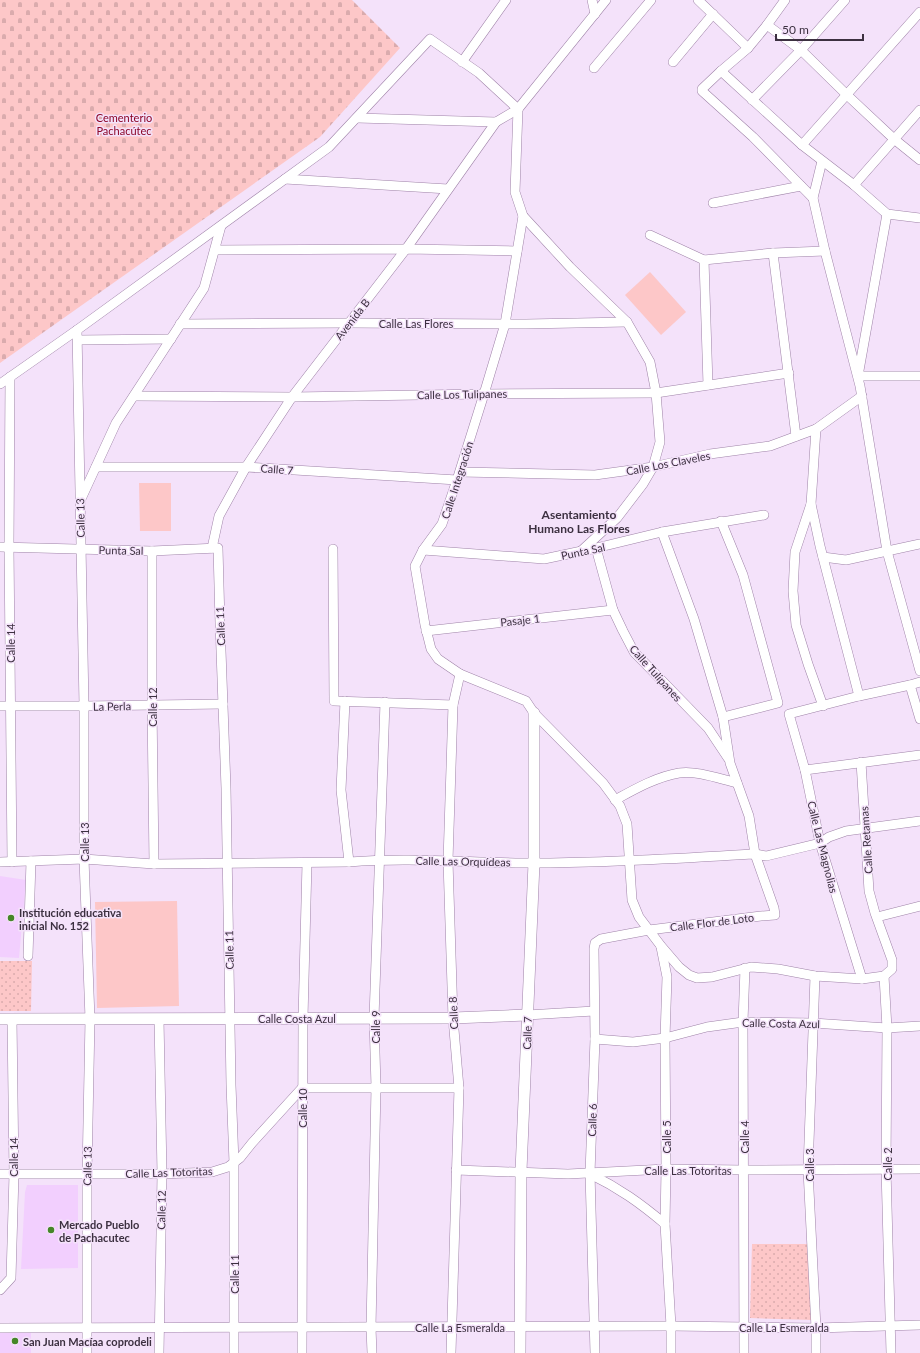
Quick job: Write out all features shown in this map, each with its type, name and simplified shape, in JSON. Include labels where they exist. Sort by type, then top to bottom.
[{"type":"street","points":[[462,62],[506,0]]},
{"type":"street","points":[[592,0],[595,14]]},
{"type":"street","name":"Avenida B","points":[[215,548],[220,516],[246,467],[292,397],[406,249],[496,122],[518,108],[606,0]]},
{"type":"street","points":[[594,68],[651,0]]},
{"type":"street","points":[[698,0],[748,48]]},
{"type":"street","points":[[785,0],[768,26],[748,48],[721,71],[702,90],[753,137],[813,198]]},
{"type":"street","points":[[752,100],[801,50],[845,0]]},
{"type":"street","points":[[802,146],[920,12]]},
{"type":"street","points":[[673,62],[713,14]]},
{"type":"street","points":[[768,26],[801,50],[894,139],[920,160]]},
{"type":"street","points":[[0,384],[329,147],[430,39],[479,73],[518,108]]},
{"type":"street","points":[[721,71],[802,146],[854,185],[887,214],[920,217]]},
{"type":"street","name":"Calle Integración","points":[[518,108],[515,192],[523,216],[570,266],[627,322],[650,362],[656,394],[660,442],[653,466],[643,484],[617,518],[580,552]]},
{"type":"street","points":[[854,185],[920,110]]},
{"type":"street","points":[[357,118],[496,122]]},
{"type":"street","points":[[822,161],[813,198],[825,251],[858,376],[887,551],[920,671]]},
{"type":"street","points":[[285,180],[448,189]]},
{"type":"street","points":[[713,203],[801,186]]},
{"type":"street","points":[[858,376],[887,214]]},
{"type":"street","name":"Calle Integración","points":[[523,216],[505,324],[484,394],[442,524],[423,550],[415,566],[426,631],[431,649],[438,660],[460,674],[526,701],[534,712],[603,783],[620,806],[627,824],[632,900],[639,917],[661,946],[689,975],[697,978],[712,977],[751,967],[778,969],[815,976],[862,979],[884,976]]},
{"type":"street","points":[[80,502],[116,423],[204,288],[221,226]]},
{"type":"street","points":[[650,235],[704,260],[773,252],[825,251]]},
{"type":"street","points":[[214,250],[406,249],[517,251]]},
{"type":"street","points":[[773,252],[796,436]]},
{"type":"street","points":[[704,260],[708,386]]},
{"type":"street","name":"Calle Las Flores","points":[[180,324],[505,324],[627,322]]},
{"type":"street","name":"Calle 13","points":[[77,330],[84,706],[84,859],[90,1019],[87,1174],[87,1353]]},
{"type":"street","points":[[78,340],[171,339]]},
{"type":"street","name":"Calle Los Tulipanes","points":[[134,396],[292,397],[484,394],[656,394],[788,373]]},
{"type":"street","points":[[858,376],[920,376]]},
{"type":"street","name":"Calle 14","points":[[10,377],[5,547],[10,706],[12,862]]},
{"type":"street","name":"Calle Los Claveles","points":[[458,476],[595,476],[710,454],[770,446],[816,429],[862,396]]},
{"type":"street","points":[[816,429],[810,504],[795,552],[793,591],[796,626],[823,706],[920,682]]},
{"type":"street","name":"Calle 7","points":[[96,467],[246,467],[458,476]]},
{"type":"street","points":[[810,504],[859,696]]},
{"type":"street","name":"Punta Sal","points":[[423,550],[544,559],[580,552],[662,532],[764,515]]},
{"type":"street","points":[[721,521],[743,575],[778,703],[723,716]]},
{"type":"street","name":"Calle Tulipanes","points":[[662,532],[694,619],[723,716],[730,763],[749,816],[755,854],[774,908],[775,915]]},
{"type":"street","points":[[823,557],[846,560],[920,544]]},
{"type":"street","name":"Punta Sal","points":[[5,547],[152,551],[215,548]]},
{"type":"street","name":"Calle 11","points":[[215,548],[220,623],[228,863],[231,1085],[234,1163],[234,1353]]},
{"type":"street","name":"Calle Tulipanes","points":[[596,548],[613,610],[634,652],[708,728],[730,763]]},
{"type":"street","points":[[333,549],[334,701],[453,705]]},
{"type":"street","name":"Calle 12","points":[[152,551],[154,864]]},
{"type":"street","name":"Pasaje 1","points":[[426,631],[613,610]]},
{"type":"street","name":"Calle 8","points":[[451,1353],[459,1088],[453,1018],[448,861],[453,705],[460,674]]},
{"type":"street","points":[[910,685],[920,720]]},
{"type":"street","points":[[344,701],[341,790],[349,862]]},
{"type":"street","name":"Calle 9","points":[[372,1353],[376,1087],[374,1018],[385,702]]},
{"type":"street","name":"La Perla","points":[[0,706],[223,704]]},
{"type":"street","name":"Calle Las Magnolias","points":[[823,706],[789,714],[805,770],[820,844],[862,979]]},
{"type":"street","name":"Calle 7","points":[[520,1353],[521,1171],[534,863],[534,712]]},
{"type":"street","points":[[805,770],[920,755]]},
{"type":"street","name":"Calle Retamas","points":[[861,762],[869,891],[892,960],[892,969],[884,976]]},
{"type":"street","points":[[615,800],[663,777],[680,773],[695,773],[737,783]]},
{"type":"street","name":"Calle Las Orquídeas","points":[[0,862],[84,859],[154,864],[306,863],[380,860],[534,863],[630,861],[755,854],[766,856],[820,844],[829,837],[846,831],[920,821]]},
{"type":"street","points":[[28,956],[31,861]]},
{"type":"street","name":"Calle 10","points":[[302,1353],[302,1088],[306,863]]},
{"type":"street","points":[[877,917],[920,906]]},
{"type":"street","name":"Calle Flor de Loto","points":[[649,930],[775,915]]},
{"type":"street","name":"Calle 6","points":[[595,1353],[590,1174],[595,1039],[594,949],[595,943],[601,938],[649,930]]},
{"type":"street","name":"Calle 5","points":[[661,946],[667,977],[665,1038],[665,1224],[671,1326],[671,1353]]},
{"type":"street","name":"Calle 4","points":[[744,1353],[743,1022],[745,968]]},
{"type":"street","name":"Calle 3","points":[[815,976],[812,1023],[808,1170],[816,1353]]},
{"type":"street","name":"Calle 2","points":[[884,976],[887,1028],[886,1169],[891,1353]]},
{"type":"street","name":"Calle Costa Azul","points":[[0,1019],[453,1018],[594,1011]]},
{"type":"street","name":"Calle 14","points":[[0,1290],[12,1278],[14,1174],[12,1019]]},
{"type":"street","name":"Calle 12","points":[[159,1019],[162,1174],[159,1353]]},
{"type":"street","name":"Calle Costa Azul","points":[[595,1039],[633,1042],[665,1038],[707,1027],[743,1022],[812,1023],[887,1028],[920,1026]]},
{"type":"street","points":[[302,1088],[459,1088]]},
{"type":"street","name":"Calle Las Totoritas","points":[[0,1174],[162,1174],[212,1172],[228,1168],[240,1158],[302,1088]]},
{"type":"street","name":"Calle Las Totoritas","points":[[456,1170],[590,1174],[666,1169],[920,1169]]},
{"type":"street","points":[[590,1174],[626,1193],[665,1224]]},
{"type":"street","name":"Calle La Esmeralda","points":[[0,1328],[671,1326],[816,1328],[920,1325]]},
{"type":"shaded area","name":"Institución educativa inicial No. 152","points":[[0,876],[26,880],[19,958],[0,957]]},
{"type":"shaded area","name":"Mercado Pueblo de Pachacutec","points":[[27,1185],[78,1185],[78,1268],[21,1269],[25,1192]]},
{"type":"shaded area","name":"San Juan Macíaa coprodeli","points":[[31,1331],[31,1353],[0,1353],[0,1332]]},
{"type":"green space","name":"Cementerio Pachacútec","points":[[0,0],[352,0],[400,48],[320,137],[0,363]]},
{"type":"green space","points":[[650,272],[686,312],[661,335],[625,295]]},
{"type":"green space","points":[[139,483],[171,483],[171,531],[140,531]]},
{"type":"green space","points":[[177,901],[179,1006],[97,1008],[95,902]]},
{"type":"green space","points":[[0,961],[32,961],[31,1011],[0,1011]]},
{"type":"green space","points":[[752,1244],[811,1244],[812,1320],[750,1318]]},
{"type":"place","name":"Institución educativa inicial No. 152","points":[[11,918]]},
{"type":"place","name":"Mercado Pueblo de Pachacutec","points":[[51,1230]]},
{"type":"place","name":"San Juan Macíaa coprodeli","points":[[15,1341]]},
{"type":"district","name":"Asentamiento Humano Las Flores","points":[[579,521]]}]
